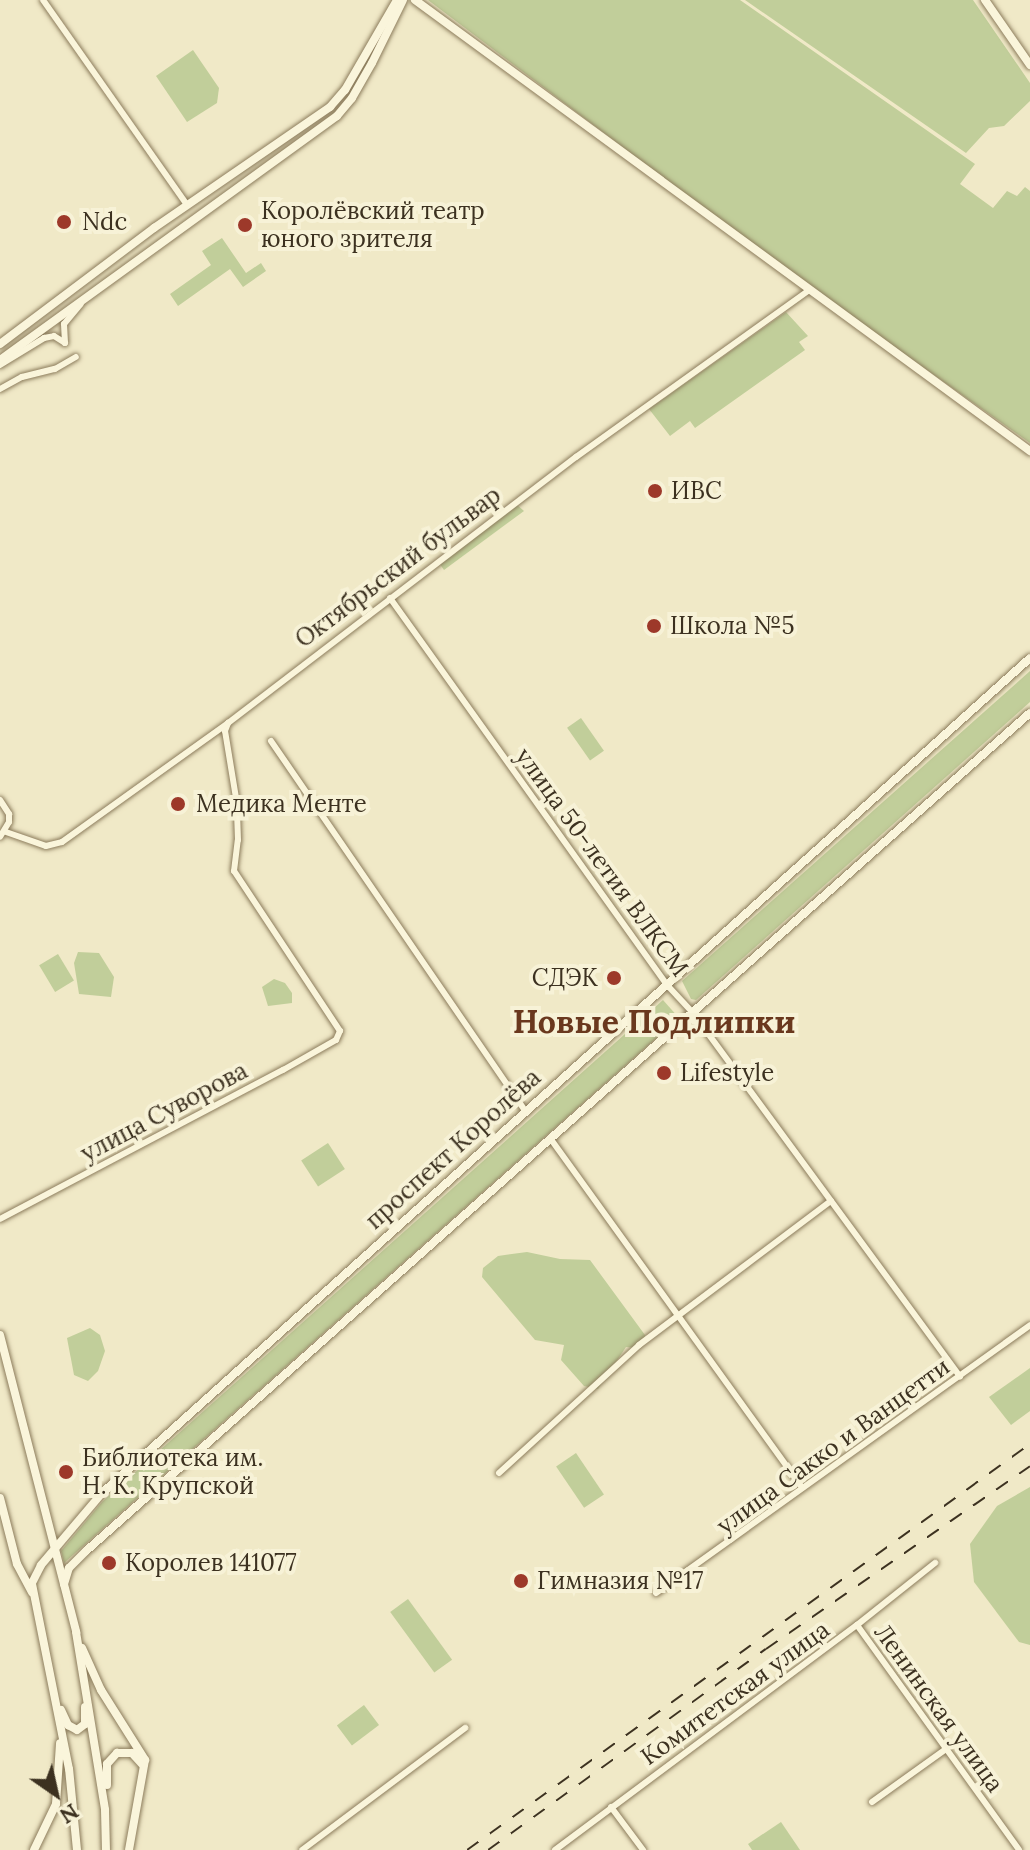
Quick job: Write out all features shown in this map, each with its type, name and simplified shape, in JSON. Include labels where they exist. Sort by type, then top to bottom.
[{"type":"main road","points":[[0,344],[187,205],[330,107],[345,90],[397,0]]},
{"type":"main road","points":[[0,363],[345,108],[372,63],[403,0]]},
{"type":"main road","points":[[415,0],[1030,451]]},
{"type":"main road","points":[[985,0],[1030,65]]},
{"type":"main road","points":[[187,205],[195,216]]},
{"type":"main road","name":"проспект Королёва","points":[[34,1596],[34,1576],[102,1493],[1030,658]]},
{"type":"main road","points":[[64,1584],[69,1568],[86,1551],[1030,713]]},
{"type":"main road","points":[[0,1335],[76,1632],[105,1810]]},
{"type":"main road","points":[[0,1498],[17,1564],[34,1596],[61,1726],[77,1850]]},
{"type":"main road","points":[[76,1632],[101,1690],[143,1756],[145,1772],[129,1850]]},
{"type":"main road","points":[[55,1696],[68,1725],[74,1730],[80,1729],[86,1720],[84,1686]]},
{"type":"main road","points":[[34,1850],[48,1827],[59,1793],[61,1726]]},
{"type":"main road","points":[[106,1850],[106,1768],[112,1756],[122,1752],[132,1753],[145,1772]]},
{"type":"street","points":[[43,0],[187,205]]},
{"type":"street","name":"Октябрьский бульвар","points":[[3,835],[46,846],[62,842],[228,723],[576,457],[808,291]]},
{"type":"street","points":[[0,363],[44,338],[54,336],[65,343],[64,324],[89,295]]},
{"type":"street","points":[[0,389],[22,377],[55,369],[76,357]]},
{"type":"street","name":"улица 50-летия ВЛКСМ","points":[[390,598],[667,985],[693,1013],[960,1376]]},
{"type":"street","name":"улица Суворова","points":[[0,1219],[336,1040],[340,1031],[234,871],[237,813],[225,731],[228,723]]},
{"type":"street","points":[[271,741],[526,1112]]},
{"type":"street","points":[[0,800],[9,814],[3,835]]},
{"type":"street","points":[[550,1138],[802,1488]]},
{"type":"street","points":[[499,1473],[639,1345],[831,1201]]},
{"type":"street","name":"улица Сакко и Ванцетти","points":[[656,1593],[1030,1325]]},
{"type":"street","name":"Комитетская улица","points":[[555,1850],[857,1625],[935,1563]]},
{"type":"street","name":"Ленинская улица","points":[[857,1625],[1019,1850]]},
{"type":"street","points":[[302,1850],[465,1728]]},
{"type":"street","points":[[872,1802],[946,1749]]},
{"type":"street","points":[[611,1807],[643,1850]]},
{"type":"green space","points":[[428,0],[740,0],[975,164],[960,184],[993,208],[1007,191],[1017,196],[1025,187],[1030,191],[1030,443],[783,268]]},
{"type":"green space","points":[[745,0],[973,0],[1030,83],[1030,101],[1004,126],[989,128],[966,153]]},
{"type":"green space","points":[[193,50],[219,88],[217,103],[187,122],[156,76]]},
{"type":"green space","points":[[222,238],[246,273],[261,263],[266,271],[243,287],[230,269],[178,306],[170,294],[211,265],[202,251]]},
{"type":"green space","points":[[786,312],[808,336],[799,342],[805,350],[695,428],[690,421],[670,436],[649,409]]},
{"type":"green space","points":[[516,504],[524,511],[444,570],[439,563]]},
{"type":"green space","points":[[1030,671],[1030,702],[696,1000],[691,999],[682,981]]},
{"type":"green space","points":[[581,718],[604,751],[590,761],[567,728]]},
{"type":"green space","points":[[78,952],[99,953],[114,977],[111,997],[79,994],[74,963]]},
{"type":"green space","points":[[58,954],[74,981],[55,992],[39,965]]},
{"type":"green space","points":[[274,979],[285,983],[292,993],[292,1003],[268,1006],[262,987]]},
{"type":"green space","points":[[663,1000],[679,1018],[64,1563],[61,1551],[102,1502]]},
{"type":"green space","points":[[328,1143],[345,1169],[318,1186],[301,1160]]},
{"type":"green space","points":[[527,1252],[560,1259],[590,1260],[645,1335],[645,1342],[638,1348],[626,1347],[598,1389],[584,1386],[561,1360],[564,1345],[535,1340],[482,1277],[483,1268],[498,1256]]},
{"type":"green space","points":[[90,1328],[100,1335],[105,1351],[98,1371],[88,1381],[74,1375],[67,1338]]},
{"type":"green space","points":[[1030,1368],[1030,1411],[1011,1425],[989,1397]]},
{"type":"green space","points":[[576,1453],[604,1494],[584,1508],[556,1466]]},
{"type":"green space","points":[[1030,1487],[1030,1645],[1019,1642],[974,1582],[970,1544],[997,1506]]},
{"type":"green space","points":[[408,1599],[452,1660],[434,1673],[390,1612]]},
{"type":"green space","points":[[364,1705],[379,1725],[352,1745],[337,1725]]},
{"type":"green space","points":[[781,1822],[800,1850],[752,1850],[748,1844]]},
{"type":"railway","points":[[467,1850],[1030,1444]]},
{"type":"railway","points":[[488,1850],[766,1649],[1030,1466]]},
{"type":"place","name":"Ndc","points":[[64,222]]},
{"type":"place","name":"Королёвский театр юного зрителя","points":[[245,225]]},
{"type":"place","name":"ИВС","points":[[655,491]]},
{"type":"place","name":"Школа №5","points":[[654,626]]},
{"type":"place","name":"Медика Менте","points":[[178,804]]},
{"type":"place","name":"СДЭК","points":[[614,978]]},
{"type":"place","name":"Lifestyle","points":[[664,1073]]},
{"type":"place","name":"Библиотека им. Н. К. Крупской","points":[[66,1472]]},
{"type":"place","name":"Королев 141077","points":[[109,1563]]},
{"type":"place","name":"Гимназия №17","points":[[521,1581]]},
{"type":"district","name":"Новые Подлипки","points":[[654,1022]]}]
